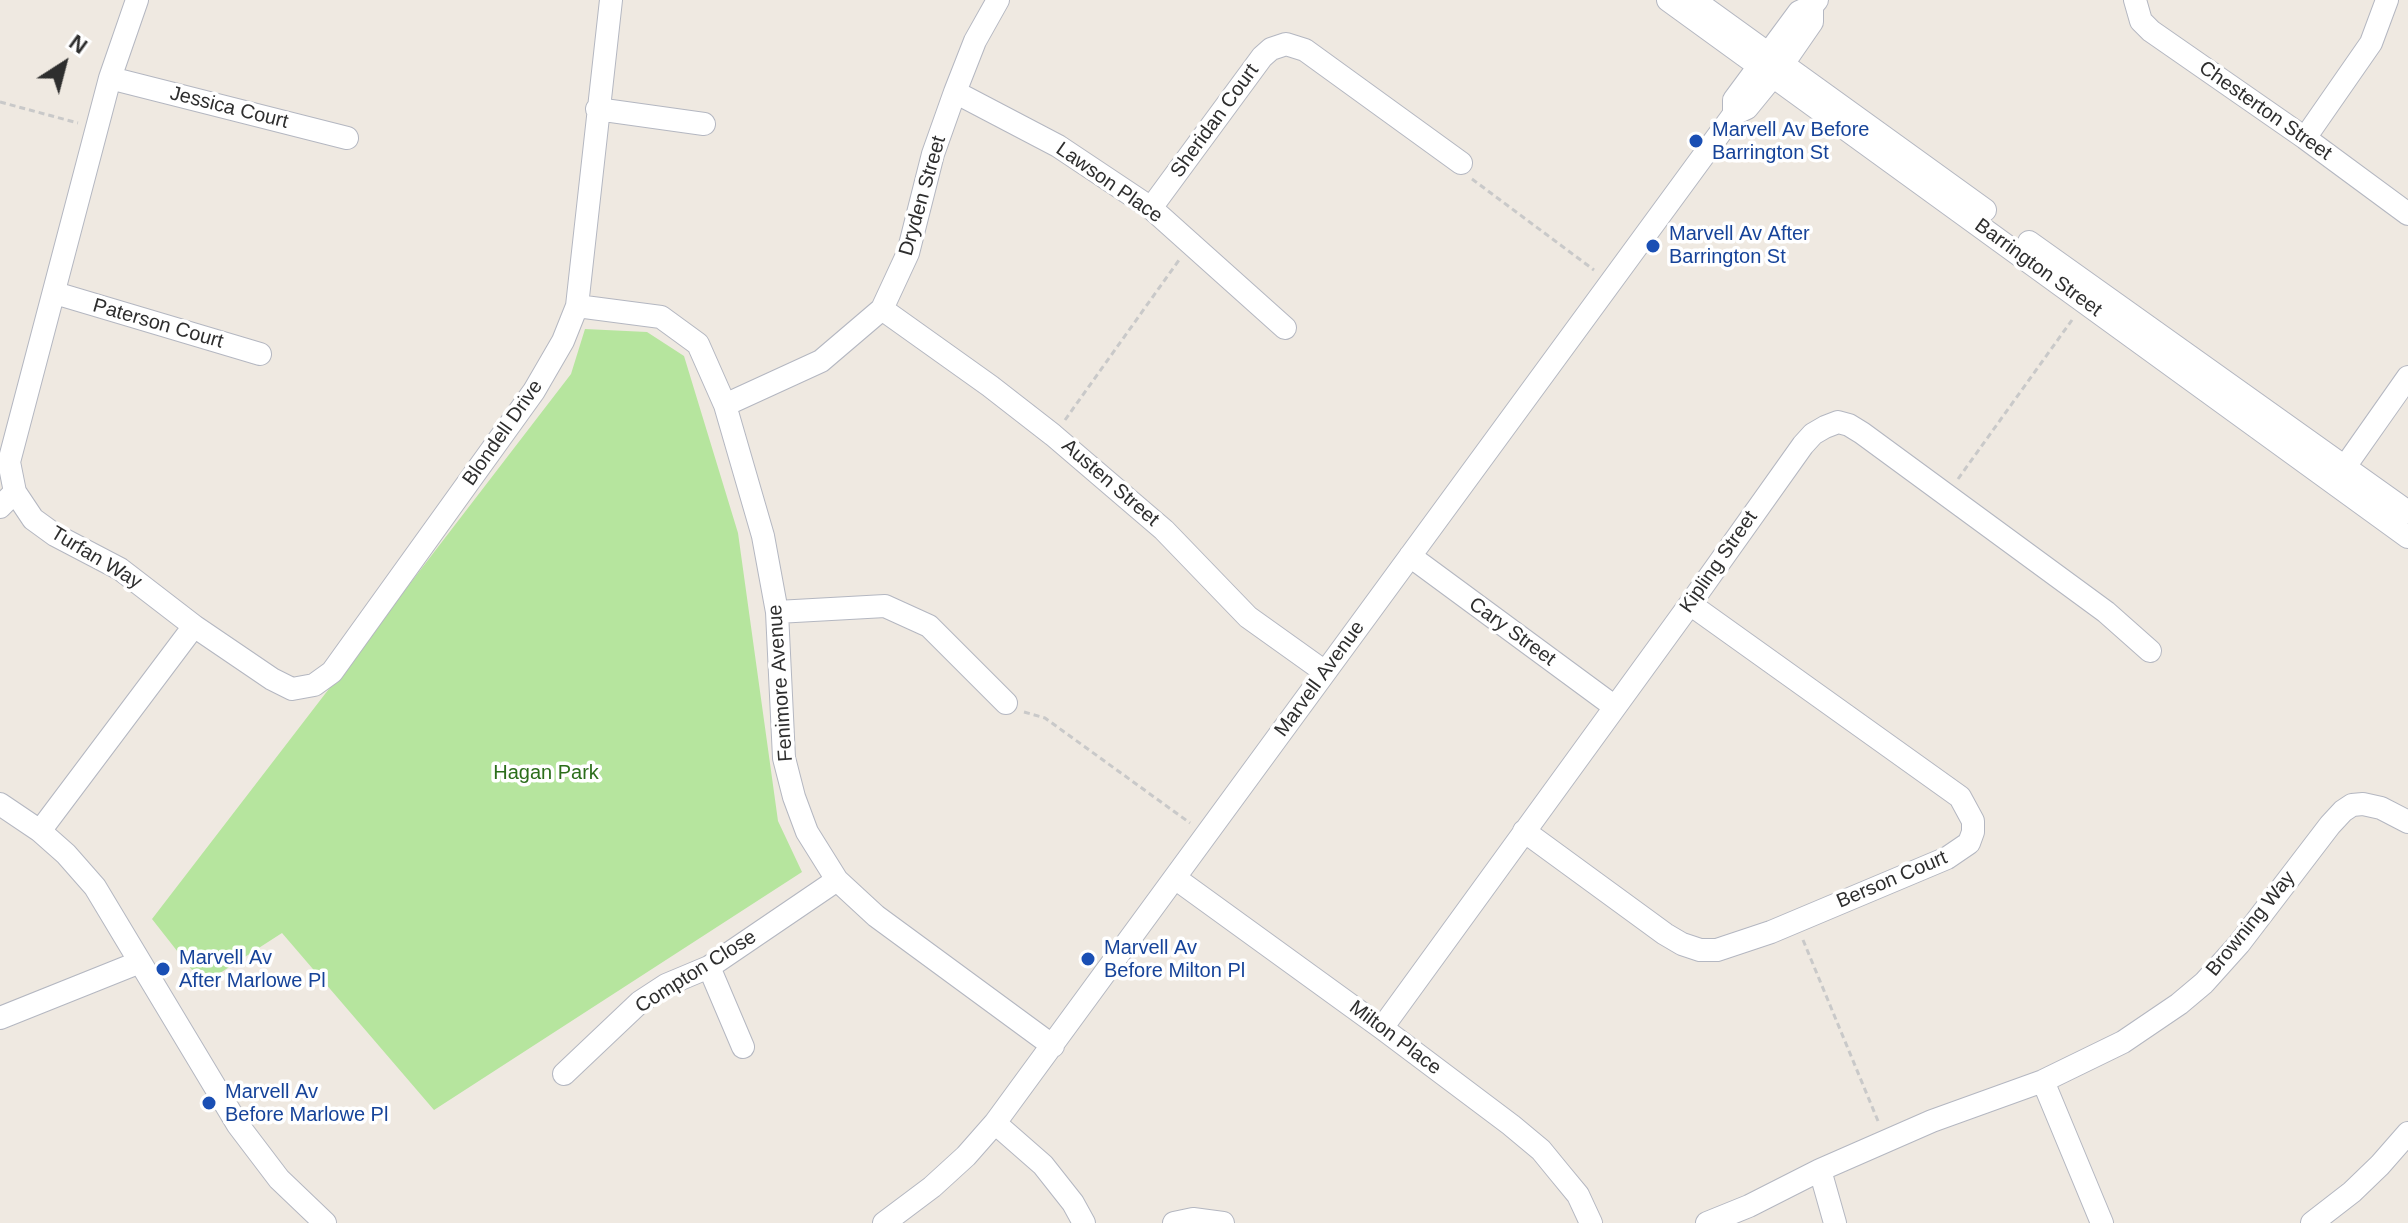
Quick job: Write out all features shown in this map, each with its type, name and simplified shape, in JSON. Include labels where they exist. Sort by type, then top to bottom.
[{"type":"street","name":"Turfan Way","points":[[137,0],[110,78],[9,462],[8,500],[55,535],[120,569],[194,626]]},
{"type":"street","name":"Blondell Drive","points":[[194,626],[272,679],[292,689],[314,685],[332,672],[534,391],[563,341],[577,306],[611,0]]},
{"type":"street","name":"Dryden Street","points":[[725,405],[821,361],[882,309],[908,253],[933,154],[955,92],[975,41],[998,0]]},
{"type":"street","name":"Barrington Street","points":[[1668,0],[1771,65],[2339,475],[2408,537]]},
{"type":"street","name":"Barrington Street","points":[[1694,0],[1771,65]]},
{"type":"street","name":"Chesterton Street","points":[[2135,0],[2141,21],[2151,31],[2408,214]]},
{"type":"street","points":[[2305,138],[2371,43],[2387,0]]},
{"type":"street","name":"Marvell Avenue","points":[[884,1223],[932,1187],[966,1156],[995,1123],[1734,114],[1734,100],[1771,65],[1799,12],[1815,3]]},
{"type":"street","name":"Sheridan Court","points":[[1151,208],[1262,57],[1284,35],[1461,163]]},
{"type":"street","name":"Jessica Court","points":[[110,78],[347,138]]},
{"type":"street","name":"Lawson Place","points":[[955,92],[1058,146],[1151,208],[1285,328]]},
{"type":"street","points":[[597,109],[704,124]]},
{"type":"street","name":"Paterson Court","points":[[55,293],[260,354]]},
{"type":"street","name":"Fenimore Avenue","points":[[577,306],[661,317],[698,344],[725,405],[763,536],[777,612],[784,758],[794,797],[807,832],[837,880],[876,916],[1053,1046]]},
{"type":"street","name":"Austen Street","points":[[882,309],[1053,435],[1164,530],[1248,617],[1325,672]]},
{"type":"street","points":[[2339,475],[2408,377]]},
{"type":"street","name":"Kipling Street","points":[[1382,1028],[1803,445],[1825,427],[1838,422],[1849,425],[2106,612],[2150,651]]},
{"type":"street","name":"Barrington Street","points":[[2339,475],[2408,512]]},
{"type":"street","name":"Cary Street","points":[[1410,556],[1615,707]]},
{"type":"street","name":"Berson Court","points":[[1524,831],[1682,944],[1700,950],[1717,950],[1795,922],[1947,858],[1969,843],[1973,821],[1960,797],[1690,604]]},
{"type":"street","points":[[777,612],[885,606],[929,626],[1006,703]]},
{"type":"street","points":[[40,831],[194,626]]},
{"type":"street","points":[[0,804],[40,831],[66,854],[95,887],[238,1125],[279,1179],[325,1223]]},
{"type":"street","name":"Browning Way","points":[[1707,1223],[1932,1121],[2043,1081],[2123,1042],[2204,983],[2239,944],[2343,811],[2352,805],[2363,804],[2381,808],[2408,822]]},
{"type":"street","name":"Milton Place","points":[[1175,878],[1511,1125],[1541,1150],[1578,1195],[1591,1223]]},
{"type":"street","name":"Compton Close","points":[[564,1074],[640,1002],[666,985],[709,967],[837,880]]},
{"type":"street","points":[[0,1018],[140,962]]},
{"type":"street","points":[[709,967],[743,1047]]},
{"type":"street","points":[[2043,1081],[2102,1223]]},
{"type":"street","points":[[995,1123],[1043,1165],[1073,1203],[1084,1223]]},
{"type":"street","points":[[2312,1223],[2352,1192],[2408,1133]]},
{"type":"street","points":[[1820,1170],[1835,1223]]},
{"type":"street","points":[[1174,1223],[1193,1219],[1223,1223]]},
{"type":"path","points":[[0,102],[97,128]]},
{"type":"path","points":[[1461,163],[1474,182],[1611,283]]},
{"type":"path","points":[[1053,435],[1192,245]]},
{"type":"path","points":[[1946,495],[2072,320]]},
{"type":"path","points":[[1006,703],[1045,718],[1193,826]]},
{"type":"path","points":[[1795,922],[1886,1141]]},
{"type":"green space","name":"Hagan Park","points":[[585,329],[647,332],[684,356],[738,533],[778,821],[802,872],[434,1110],[282,933],[203,984],[152,919],[571,374]]},
{"type":"place","name":"Marvell Av Before Barrington St","points":[[1696,141]]},
{"type":"place","name":"Marvell Av After Barrington St","points":[[1653,246]]},
{"type":"place","name":"Marvell Av Before Milton Pl","points":[[1088,959]]},
{"type":"place","name":"Marvell Av After Marlowe Pl","points":[[163,969]]},
{"type":"place","name":"Marvell Av Before Marlowe Pl","points":[[209,1103]]}]
